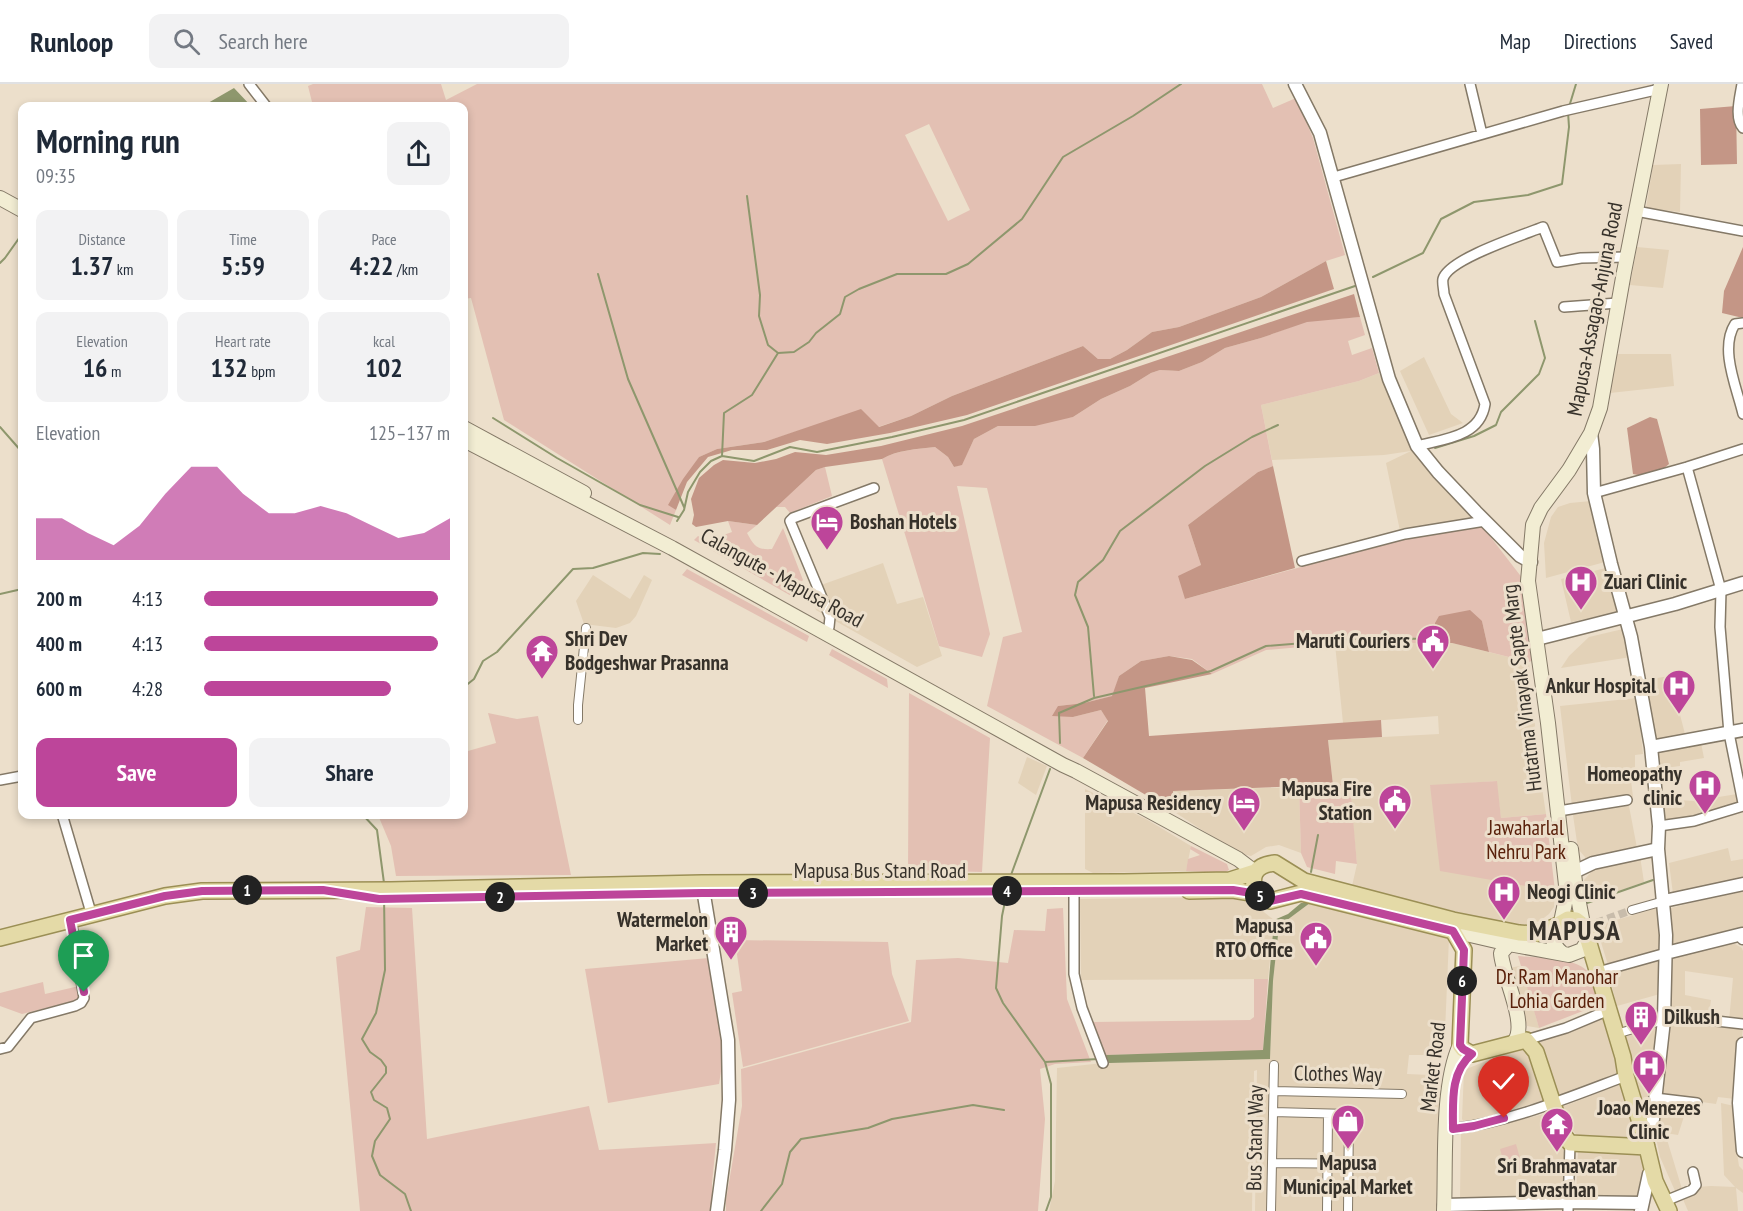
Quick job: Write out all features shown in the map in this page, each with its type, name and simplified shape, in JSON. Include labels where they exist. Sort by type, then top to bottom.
[{"type":"main road","name":"Mapusa-Assagao-Anjuna Road","points":[[1531,562],[1533,525],[1541,508],[1569,470],[1591,433],[1600,408],[1660,86]]},
{"type":"main road","points":[[0,189],[18,199]]},
{"type":"main road","points":[[0,198],[18,208]]},
{"type":"main road","name":"Calangute - Mapusa Road","points":[[468,430],[827,630],[1063,765],[1238,860],[1255,872]]},
{"type":"main road","name":"Calangute - Mapusa Road","points":[[468,442],[827,630]]},
{"type":"main road","name":"Hutatma Vinayak Sapte Marg","points":[[1531,562],[1528,581],[1541,638],[1583,924]]},
{"type":"main road","name":"Hutatma Vinayak Sapte Marg","points":[[1541,638],[1566,885],[1565,903],[1558,924]]},
{"type":"main road","points":[[1588,940],[1582,951],[1569,955],[1509,944],[1301,894],[1270,901],[1257,894],[1253,880],[1255,872],[1260,867],[1275,863],[1304,881],[1452,920],[1519,933],[1536,933],[1568,919],[1583,924],[1587,931],[1616,1034],[1655,1181],[1671,1207]]},
{"type":"main road","points":[[1283,898],[1290,888],[1290,876],[1287,871]]},
{"type":"main road","name":"Mapusa Bus Stand Road","points":[[0,938],[165,896],[202,891],[702,888],[1230,880],[1255,872]]},
{"type":"main road","name":"Mapusa Bus Stand Road","points":[[702,888],[1233,890],[1257,894]]},
{"type":"main road","points":[[1558,924],[1553,931],[1553,943],[1562,953]]},
{"type":"main road","name":"Market Road","points":[[1448,1208],[1454,1094],[1459,1066],[1466,1049],[1464,950],[1453,931]]},
{"type":"main road","points":[[1509,944],[1501,953],[1519,1024],[1518,1036],[1520,1041],[1536,1052],[1563,1134],[1570,1143],[1646,1143]]},
{"type":"main road","points":[[1466,1049],[1520,1041]]},
{"type":"main road","name":"Market Road","points":[[1448,1208],[1448,1094],[1454,1058],[1466,1049]]},
{"type":"street","points":[[249,84],[263,102]]},
{"type":"street","points":[[1295,84],[1320,134],[1334,177],[1389,379],[1417,446],[1438,472],[1485,521],[1520,556],[1531,562]]},
{"type":"street","points":[[1470,84],[1482,134]]},
{"type":"street","points":[[1742,84],[1739,123],[1743,128]]},
{"type":"street","points":[[1334,177],[1563,111],[1660,86]]},
{"type":"street","points":[[1636,211],[1743,231]]},
{"type":"street","points":[[1417,446],[1471,431],[1484,415],[1485,404],[1444,294],[1443,279],[1449,270],[1472,255],[1543,227],[1557,262],[1581,258],[1627,257]]},
{"type":"street","points":[[1564,307],[1618,303]]},
{"type":"street","points":[[1743,323],[1735,324],[1730,332],[1729,355],[1743,414]]},
{"type":"street","points":[[1591,433],[1594,493],[1626,616],[1651,747],[1659,826],[1658,849],[1664,901],[1666,953],[1664,1018],[1653,1119],[1646,1143]]},
{"type":"street","points":[[1594,493],[1743,449]]},
{"type":"street","points":[[1659,826],[1694,821],[1743,805],[1729,733],[1720,627],[1721,590],[1687,467]]},
{"type":"street","points":[[827,630],[830,617],[790,521],[874,488]]},
{"type":"street","points":[[1302,561],[1405,534],[1485,521]]},
{"type":"street","points":[[1541,638],[1743,583]]},
{"type":"street","points":[[578,720],[586,628]]},
{"type":"street","points":[[1651,747],[1743,730]]},
{"type":"street","points":[[0,780],[18,777]]},
{"type":"street","points":[[1565,810],[1627,800]]},
{"type":"street","points":[[63,819],[92,916]]},
{"type":"street","points":[[1574,872],[1593,863],[1658,849]]},
{"type":"street","points":[[1632,910],[1743,885]]},
{"type":"street","points":[[702,888],[721,987],[728,1040],[729,1100],[717,1211]]},
{"type":"street","points":[[1074,891],[1074,974],[1082,1008],[1103,1063]]},
{"type":"street","points":[[0,1049],[8,1047],[31,1018],[75,1006],[84,998],[70,920]]},
{"type":"street","points":[[1598,972],[1743,935]]},
{"type":"street","points":[[1520,1041],[1566,1028],[1609,1010]]},
{"type":"street","points":[[1616,1034],[1664,1018],[1743,1024]]},
{"type":"street","points":[[1743,1044],[1738,1103],[1743,1151]]},
{"type":"street","name":"Bus Stand Way","points":[[1271,1211],[1274,1065]]},
{"type":"street","points":[[1453,1129],[1514,1116],[1626,1076]]},
{"type":"street","name":"Clothes Way","points":[[1274,1091],[1402,1094]]},
{"type":"street","points":[[1655,1098],[1697,1103]]},
{"type":"street","points":[[1273,1112],[1328,1114],[1327,1211]]},
{"type":"street","name":"Clothes Way","points":[[1328,1114],[1349,1114],[1348,1211]]},
{"type":"street","points":[[1568,1207],[1571,1174],[1570,1143]]},
{"type":"street","points":[[1272,1163],[1370,1164]]},
{"type":"street","points":[[1448,1208],[1642,1207],[1649,1174],[1653,1170]]},
{"type":"street","points":[[1671,1207],[1692,1190],[1695,1185],[1693,1172]]},
{"type":"shaded area","points":[[234,88],[247,102],[210,102]]},
{"type":"shaded area","points":[[1736,106],[1737,164],[1701,165],[1700,109]]},
{"type":"shaded area","points":[[1681,164],[1680,212],[1646,208],[1653,165]]},
{"type":"shaded area","points":[[1637,247],[1669,250],[1663,288],[1630,285]]},
{"type":"shaded area","points":[[1743,247],[1743,318],[1722,313],[1724,291]]},
{"type":"shaded area","points":[[1326,261],[1334,289],[967,415],[890,433],[827,444],[800,440],[767,450],[732,450],[708,457],[687,482],[676,510],[668,505],[699,457],[717,449],[764,442],[861,409],[879,427],[911,416],[952,396],[1083,346],[1098,359],[1110,359],[1152,332],[1179,327],[1261,297]]},
{"type":"shaded area","points":[[1354,294],[1360,317],[1307,322],[1225,348],[1202,362],[1179,371],[1160,370],[1151,373],[1130,386],[1101,399],[1073,417],[1035,426],[998,426],[974,439],[962,465],[954,467],[948,457],[935,447],[914,449],[882,459],[825,467],[816,470],[757,525],[728,521],[696,527],[692,524],[694,515],[691,499],[699,478],[723,460],[755,463],[795,452],[826,455],[881,446],[962,426]]},
{"type":"shaded area","points":[[1617,354],[1671,354],[1674,386],[1610,393]]},
{"type":"shaded area","points":[[1424,357],[1451,414],[1463,423],[1429,435],[1400,371]]},
{"type":"shaded area","points":[[1379,373],[1414,450],[1474,519],[1400,531],[1386,463],[1411,451],[1384,455],[1272,460],[1261,405],[1359,381]]},
{"type":"shaded area","points":[[1650,417],[1657,419],[1669,464],[1652,473],[1633,474],[1627,428]]},
{"type":"shaded area","points":[[1273,466],[1295,568],[1185,599],[1178,576],[1201,565],[1188,525],[1258,472]]},
{"type":"shaded area","points":[[1591,501],[1605,562],[1546,578],[1544,543],[1551,517],[1558,507]]},
{"type":"shaded area","points":[[883,563],[897,604],[923,597],[942,656],[917,667],[816,610],[807,590]]},
{"type":"shaded area","points":[[1606,568],[1618,612],[1571,622],[1561,579]]},
{"type":"shaded area","points":[[593,575],[630,599],[644,575],[652,580],[636,616],[630,623],[616,628],[584,624],[576,601]]},
{"type":"shaded area","points":[[1470,610],[1482,621],[1489,652],[1452,643],[1435,643],[1435,623],[1439,616]]},
{"type":"shaded area","points":[[1623,629],[1631,657],[1561,668],[1569,656],[1589,637]]},
{"type":"shaded area","points":[[1452,643],[1529,662],[1539,768],[1546,814],[1501,818],[1496,781],[1430,786],[1507,881],[1555,891],[1554,907],[1549,914],[1540,921],[1530,924],[1511,925],[1352,886],[1357,864],[1349,784],[1333,785],[1328,740],[1439,734],[1438,716],[1343,723],[1335,644]]},
{"type":"shaded area","points":[[1169,656],[1192,660],[1212,674],[1145,688],[1149,736],[1381,720],[1382,737],[1328,740],[1333,785],[1173,791],[1173,811],[1083,758],[1108,721],[1101,710],[1073,717],[1052,716],[1058,706],[1112,696],[1119,676],[1141,661]]},
{"type":"shaded area","points":[[1670,676],[1685,734],[1655,741],[1644,680]]},
{"type":"shaded area","points":[[1637,698],[1643,754],[1635,755],[1635,771],[1630,772],[1633,797],[1572,806],[1560,706]]},
{"type":"shaded area","points":[[1701,743],[1704,758],[1680,762],[1680,766],[1658,769],[1655,753]]},
{"type":"shaded area","points":[[1027,757],[1047,766],[1036,795],[1018,783]]},
{"type":"shaded area","points":[[1299,787],[1301,853],[1279,845],[1266,847],[1251,856],[1237,853],[1173,811],[1172,791]]},
{"type":"shaded area","points":[[1085,789],[1146,819],[1191,846],[1186,871],[1093,873],[1085,869]]},
{"type":"shaded area","points":[[1737,794],[1739,802],[1709,813],[1664,820],[1661,799],[1694,801]]},
{"type":"shaded area","points":[[1629,806],[1637,848],[1586,861],[1578,849],[1573,815]]},
{"type":"shaded area","points":[[1728,848],[1731,861],[1743,859],[1743,878],[1673,894],[1669,863]]},
{"type":"shaded area","points":[[1640,856],[1644,882],[1588,902],[1584,880],[1593,870]]},
{"type":"shaded area","points":[[1743,890],[1743,931],[1672,944],[1671,908]]},
{"type":"shaded area","points":[[1245,897],[1274,920],[1268,979],[1081,980],[1080,899]]},
{"type":"shaded area","points":[[1301,903],[1310,903],[1279,926],[1273,981],[1270,1059],[1109,1063],[1106,1055],[1263,1050],[1274,920],[1288,914]]},
{"type":"shaded area","points":[[1310,903],[1449,938],[1444,1055],[1409,1055],[1407,1074],[1441,1073],[1438,1211],[1255,1211],[1257,1070],[1254,1071],[1252,1211],[1049,1211],[1055,1181],[1057,1068],[1103,1063],[1270,1059],[1273,981],[1279,925]]},
{"type":"shaded area","points":[[1661,907],[1664,951],[1608,965],[1596,926]]},
{"type":"shaded area","points":[[1733,943],[1743,951],[1743,1022],[1729,1021],[1733,978],[1685,971],[1685,995],[1711,1000],[1709,1016],[1669,1013],[1671,957]]},
{"type":"shaded area","points":[[1661,957],[1660,994],[1617,1006],[1608,972]]},
{"type":"shaded area","points":[[1520,966],[1539,1028],[1527,1026],[1509,968]]},
{"type":"shaded area","points":[[1607,1016],[1621,1072],[1616,1077],[1559,1097],[1539,1042]]},
{"type":"shaded area","points":[[1671,1019],[1743,1028],[1735,1099],[1718,1097],[1716,1104],[1659,1096]]},
{"type":"shaded area","points":[[1661,1026],[1651,1117],[1643,1117],[1624,1036]]},
{"type":"shaded area","points":[[1518,1048],[1524,1048],[1534,1068],[1544,1100],[1467,1124],[1464,1122],[1462,1119],[1464,1070]]},
{"type":"shaded area","points":[[1624,1083],[1637,1137],[1579,1137],[1569,1127],[1562,1107]]},
{"type":"shaded area","points":[[1659,1102],[1688,1104],[1678,1135],[1665,1133],[1682,1189],[1676,1193],[1660,1157],[1655,1133]]},
{"type":"shaded area","points":[[1721,1103],[1734,1106],[1735,1140],[1739,1166],[1743,1170],[1743,1193],[1736,1188],[1738,1211],[1688,1211],[1682,1197],[1697,1187],[1735,1187],[1724,1175]]},
{"type":"shaded area","points":[[1548,1113],[1552,1116],[1563,1146],[1568,1179],[1563,1199],[1460,1198],[1461,1131],[1479,1128],[1480,1130]]},
{"type":"shaded area","points":[[1578,1151],[1647,1153],[1641,1199],[1576,1196]]},
{"type":"green space","points":[[313,84],[441,84],[446,100],[477,84],[1262,84],[1273,108],[1296,98],[1313,138],[1345,255],[1326,261],[1261,297],[1179,327],[1152,332],[1110,359],[1098,359],[1083,346],[952,396],[911,416],[878,427],[810,427],[764,442],[717,449],[699,457],[669,505],[676,510],[670,525],[504,420],[471,298],[468,298],[468,102],[312,102],[308,86]],"holes":[[[929,124],[970,210],[948,221],[905,135]]]},
{"type":"green space","points":[[1360,317],[1365,335],[1348,341],[1352,355],[1372,348],[1379,373],[1359,381],[1261,405],[1273,466],[1258,472],[1188,525],[1201,565],[1185,599],[1403,539],[1482,526],[1523,579],[1534,660],[1529,662],[1489,652],[1482,621],[1435,623],[1435,643],[1335,644],[1266,650],[1212,674],[1192,659],[1169,656],[1141,661],[1119,676],[1113,696],[1058,706],[1073,717],[1101,710],[1108,720],[1083,758],[987,706],[1003,637],[1022,632],[987,488],[957,486],[990,634],[982,657],[939,646],[882,459],[901,452],[935,447],[948,457],[954,467],[962,464],[974,439],[998,426],[1073,417],[1101,399],[1130,386],[1151,373],[1160,370],[1179,371],[1202,362],[1225,348],[1307,321]]},
{"type":"green space","points":[[825,467],[832,496],[790,513],[785,507],[776,507],[816,470]]},
{"type":"green space","points":[[728,521],[757,525],[747,533],[754,544],[763,549],[772,549],[783,528],[803,580],[793,597],[694,540],[698,536],[711,544],[715,538],[732,532]]},
{"type":"green space","points":[[687,569],[809,636],[807,642],[682,575]]},
{"type":"green space","points":[[832,649],[887,679],[888,688],[829,655]]},
{"type":"green space","points":[[909,693],[990,738],[982,872],[908,870]]},
{"type":"green space","points":[[488,713],[517,719],[538,716],[571,875],[396,876],[391,846],[380,819],[468,819],[468,751],[496,743]]},
{"type":"green space","name":"Jawaharlal Nehru Park","points":[[1497,781],[1501,818],[1546,814],[1555,891],[1440,871],[1430,785]]},
{"type":"green space","points":[[1372,782],[1372,794],[1351,796],[1357,864],[1336,861],[1335,874],[1307,867],[1301,853],[1299,787]]},
{"type":"green space","points":[[1191,846],[1227,864],[1229,870],[1224,873],[1186,871],[1188,859],[1200,855],[1190,849]]},
{"type":"green space","points":[[366,907],[412,908],[427,1139],[589,1106],[599,1150],[716,1143],[712,1211],[360,1211],[336,957],[360,950]]},
{"type":"green space","points":[[1063,908],[1067,999],[1091,1062],[1055,1064],[1040,1069],[1045,1119],[1038,1211],[726,1211],[742,1106],[741,1069],[911,1022],[916,960],[958,958],[1008,963],[1014,930],[1045,931],[1047,909]]},
{"type":"green space","points":[[735,940],[888,942],[892,974],[909,1021],[743,1067],[732,993],[742,991]]},
{"type":"green space","name":"Dr. Ram Manohar Lohia Garden","points":[[1518,956],[1567,961],[1584,968],[1591,977],[1601,1004],[1539,1028]]},
{"type":"green space","points":[[709,958],[724,1053],[719,1084],[608,1103],[585,969]]},
{"type":"green space","points":[[1254,979],[1268,979],[1263,1051],[1106,1055],[1093,1022],[1250,1020],[1254,1017]]},
{"type":"green space","points":[[43,982],[45,994],[79,986],[81,999],[22,1014],[0,1006],[0,993]]},
{"type":"green space","points":[[1516,1144],[1523,1169],[1507,1173],[1500,1149]]},
{"type":"waterway","points":[[722,456],[724,413],[752,395],[778,353],[794,352],[809,342],[816,333],[840,314],[845,297],[897,274],[946,274],[968,264],[1022,219],[1063,157],[1133,116],[1181,84]]},
{"type":"waterway","points":[[1569,107],[1576,84]]},
{"type":"waterway","points":[[1373,277],[1423,253],[1441,219],[1474,202],[1528,195],[1562,184],[1569,127],[1568,112]]},
{"type":"waterway","points":[[747,196],[760,295],[759,316],[768,345],[778,353]]},
{"type":"waterway","points":[[0,263],[18,240]]},
{"type":"waterway","points":[[598,274],[628,379],[684,507]]},
{"type":"waterway","points":[[677,521],[684,510],[688,492],[700,472],[711,461],[722,456],[754,461],[790,447],[817,452],[964,420],[1355,286]]},
{"type":"waterway","points":[[1435,448],[1474,436],[1496,425],[1501,412],[1539,374],[1545,358],[1535,321]]},
{"type":"waterway","points":[[493,418],[557,458],[640,505],[678,517]]},
{"type":"waterway","points":[[1094,696],[1088,627],[1075,595],[1078,582],[1103,560],[1120,531],[1205,466],[1252,437],[1278,425]]},
{"type":"waterway","points":[[0,427],[18,447]]},
{"type":"waterway","points":[[468,684],[474,679],[483,661],[497,652],[573,569],[593,568],[643,553],[660,554]]},
{"type":"waterway","points":[[0,594],[18,590]]},
{"type":"waterway","points":[[1060,743],[1059,713],[1094,698],[1211,671],[1266,646],[1366,638],[1431,639]]},
{"type":"waterway","points":[[1011,875],[1050,769]]},
{"type":"waterway","points":[[367,819],[377,830],[384,883]]},
{"type":"waterway","points":[[1311,872],[1318,835]]},
{"type":"waterway","points":[[1587,903],[1653,880]]},
{"type":"waterway","points":[[1008,887],[1002,916],[996,988],[1003,1003],[1045,1062],[1051,1084],[1051,1197],[1046,1211]]},
{"type":"waterway","points":[[384,895],[385,970],[376,1013],[362,1039],[370,1052],[386,1067],[386,1073],[371,1092],[374,1100],[387,1108],[390,1119],[375,1141],[372,1156],[380,1175],[405,1194],[411,1211]]},
{"type":"waterway","points":[[1045,1062],[1098,1059]]},
{"type":"waterway","points":[[761,1211],[782,1184],[790,1152],[801,1139],[868,1128],[892,1119],[973,1105],[1004,1110]]},
{"type":"tunnel","points":[[1585,927],[1632,910]]},
{"type":"place","name":"Boshan Hotels","points":[[827,551]]},
{"type":"place","name":"Zuari Clinic","points":[[1581,611]]},
{"type":"place","name":"Maruti Couriers","points":[[1433,670]]},
{"type":"place","name":"Shri Dev Bodgeshwar Prasanna","points":[[542,680]]},
{"type":"place","name":"Ankur Hospital","points":[[1679,715]]},
{"type":"place","name":"Homeopathy clinic","points":[[1705,815]]},
{"type":"place","name":"Mapusa Fire Station","points":[[1395,830]]},
{"type":"place","name":"Mapusa Residency","points":[[1244,832]]},
{"type":"place","name":"Neogi Clinic","points":[[1504,921]]},
{"type":"place","name":"Watermelon Market","points":[[731,961]]},
{"type":"place","name":"Mapusa RTO Office","points":[[1316,967]]},
{"type":"place","name":"Dilkush","points":[[1641,1046]]},
{"type":"place","name":"Joao Menezes Clinic","points":[[1649,1095]]},
{"type":"place","name":"Mapusa Municipal Market","points":[[1348,1150]]},
{"type":"place","name":"Sri Brahmavatar Devasthan","points":[[1557,1153]]},
{"type":"district","name":"MAPUSA","points":[[1575,931]]},
{"type":"route","points":[[84,992],[70,920],[165,896],[202,891],[323,890],[379,899],[702,893],[1233,890],[1257,894],[1263,899],[1277,901],[1301,894],[1453,931],[1464,950],[1460,1045],[1472,1054],[1459,1066],[1454,1094],[1453,1129],[1504,1118]]}]
